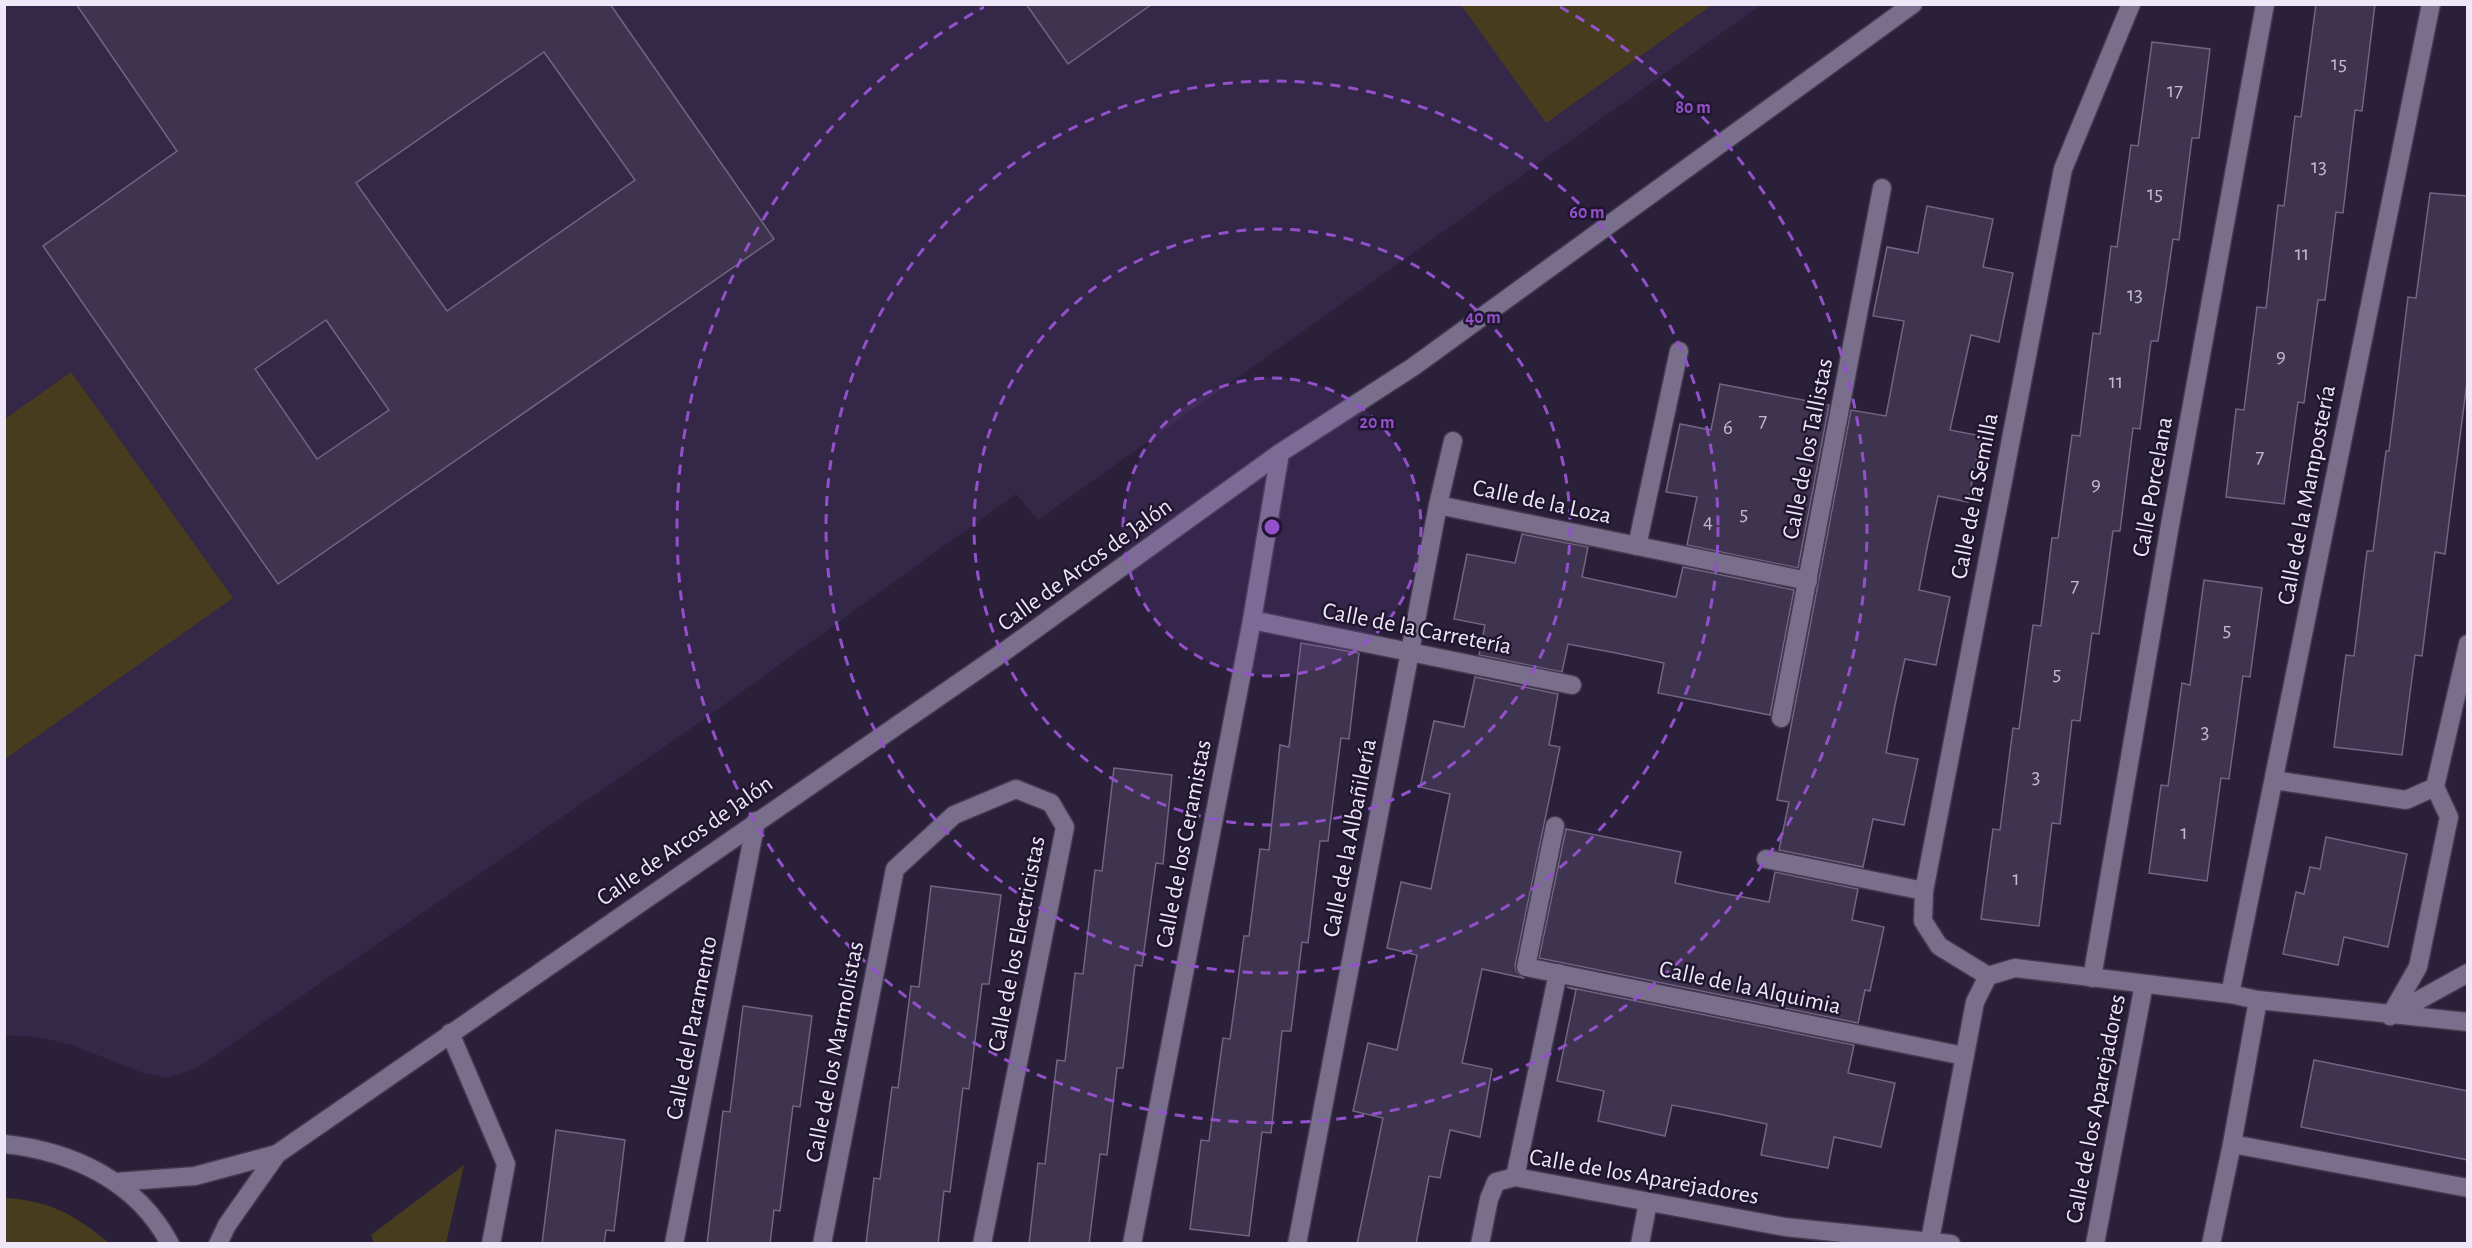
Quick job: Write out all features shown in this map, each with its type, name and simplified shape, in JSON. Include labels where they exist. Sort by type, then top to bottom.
[{"type":"street","name":"Calle de Arcos de Jalón","points":[[218,1244],[227,1225],[277,1154],[1005,651],[1280,453],[1413,368],[1913,4]]},
{"type":"street","name":"Calle de la Semilla","points":[[1989,976],[1939,946],[1923,921],[1924,891],[2063,169],[2131,4]]},
{"type":"street","name":"Calle Porcelana","points":[[2092,978],[2170,525],[2265,4]]},
{"type":"street","name":"Calle de la Mampostería","points":[[2230,994],[2431,4]]},
{"type":"street","name":"Calle de los Tallistas","points":[[1781,718],[1882,188]]},
{"type":"street","name":"Calle de la Loza","points":[[1637,546],[1679,351]]},
{"type":"street","name":"Calle de la Albañilería","points":[[1297,1244],[1438,505],[1454,441]]},
{"type":"street","name":"Calle de los Ceramistas","points":[[1132,1244],[1252,620],[1280,453]]},
{"type":"street","name":"Calle de la Loza","points":[[1438,505],[1808,581]]},
{"type":"street","name":"Calle de la Carretería","points":[[1252,620],[1572,685]]},
{"type":"street","points":[[2390,1016],[2418,967],[2449,817],[2435,787],[2465,670],[2468,644]]},
{"type":"street","points":[[2274,780],[2406,801],[2435,787]]},
{"type":"street","name":"Calle de los Electricistas","points":[[895,869],[954,815],[1016,789],[1051,803],[1065,827],[982,1244]]},
{"type":"street","name":"Calle del Paramento","points":[[674,1244],[756,821]]},
{"type":"street","name":"Calle de la Alquimia","points":[[1555,826],[1526,967],[1964,1056]]},
{"type":"street","points":[[1766,859],[1924,891]]},
{"type":"street","name":"Calle de los Marmolistas","points":[[822,1244],[895,869]]},
{"type":"street","name":"Calle de los Aparejadores","points":[[1989,976],[2014,968],[2390,1016],[2468,1022]]},
{"type":"street","points":[[1515,1177],[1558,973]]},
{"type":"street","points":[[2390,1016],[2468,973]]},
{"type":"street","points":[[1930,1240],[1975,1002],[1989,976]]},
{"type":"street","name":"Calle de los Aparejadores","points":[[2095,1244],[2144,984]]},
{"type":"street","points":[[2211,1244],[2258,1000]]},
{"type":"street","points":[[450,1033],[506,1164],[491,1244]]},
{"type":"street","points":[[4,1144],[40,1147],[70,1157],[116,1182],[143,1205],[170,1244]]},
{"type":"street","points":[[2232,1144],[2468,1188]]},
{"type":"street","name":"Calle de Arcos de Jalón","points":[[116,1182],[195,1176],[277,1154]]},
{"type":"street","name":"Calle de los Aparejadores","points":[[1480,1244],[1489,1199],[1496,1182],[1515,1177],[1648,1202],[1783,1235],[1930,1240],[1951,1244]]},
{"type":"street","points":[[1640,1244],[1648,1202]]},
{"type":"shaded area","points":[[5,5],[1761,5],[1038,520],[1016,494],[696,725],[197,1068],[168,1078],[140,1072],[72,1045],[37,1037],[5,1035]]},
{"type":"shaded area","points":[[1461,5],[1712,5],[1546,123]]},
{"type":"shaded area","points":[[71,372],[233,598],[5,759],[5,419]]},
{"type":"shaded area","points":[[464,1165],[446,1243],[374,1243],[371,1235]]},
{"type":"shaded area","points":[[5,1198],[36,1202],[61,1211],[84,1224],[109,1243],[5,1243]]},
{"type":"building","points":[[76,4],[610,4],[774,239],[278,584],[43,246],[177,151]],"holes":[[[544,52],[635,180],[447,311],[356,183]],[[326,320],[389,410],[317,459],[255,369]]]},
{"type":"building","points":[[1026,4],[1152,4],[1068,64]]},
{"type":"building","points":[[2316,4],[2375,4],[2362,111],[2355,110],[2343,213],[2336,212],[2325,300],[2318,300],[2304,403],[2298,402],[2284,504],[2226,497],[2236,409],[2244,410],[2257,307],[2266,308],[2278,205],[2284,206],[2295,116],[2301,117]]},
{"type":"building","points":[[2152,42],[2210,49],[2199,138],[2192,138],[2179,240],[2173,239],[2158,341],[2151,341],[2140,429],[2133,428],[2120,531],[2113,531],[2099,634],[2092,633],[2080,721],[2072,720],[2060,824],[2052,823],[2039,926],[1981,919],[1993,829],[2000,830],[2013,728],[2019,729],[2033,625],[2041,626],[2052,538],[2058,538],[2072,435],[2080,436],[2093,333],[2100,334],[2111,246],[2117,247],[2131,145],[2138,146]]},
{"type":"building","points":[[2430,193],[2468,196],[2468,374],[2445,554],[2435,552],[2422,656],[2415,655],[2402,755],[2334,747],[2346,655],[2354,656],[2367,551],[2373,551],[2386,451],[2389,451],[2408,297],[2416,298]]},
{"type":"building","points":[[1927,206],[1993,219],[1983,267],[2013,273],[1999,342],[1971,335],[1950,430],[1981,436],[1968,502],[1938,496],[1928,543],[1919,590],[1950,597],[1936,665],[1905,659],[1895,705],[1886,753],[1918,759],[1904,825],[1873,819],[1863,867],[1779,850],[1789,802],[1777,800],[1851,410],[1886,416],[1904,321],[1873,316],[1887,247],[1918,253]]},
{"type":"building","points":[[1720,384],[1829,405],[1798,568],[1687,545],[1697,497],[1666,492],[1680,424],[1711,430]]},
{"type":"building","points":[[1522,534],[1588,547],[1582,577],[1676,597],[1683,567],[1794,590],[1770,715],[1658,693],[1664,663],[1616,653],[1568,644],[1562,672],[1479,655],[1485,625],[1454,619],[1467,554],[1515,563]]},
{"type":"building","points":[[2204,580],[2262,588],[2250,677],[2243,676],[2229,779],[2221,778],[2207,881],[2149,873],[2161,785],[2168,786],[2182,683],[2190,685]]},
{"type":"building","points":[[1301,643],[1359,653],[1349,739],[1341,738],[1328,841],[1320,841],[1308,943],[1302,942],[1291,1031],[1282,1031],[1271,1133],[1262,1132],[1249,1236],[1190,1229],[1201,1140],[1209,1141],[1223,1038],[1230,1039],[1244,936],[1249,936],[1260,849],[1269,850],[1280,745],[1289,747]]},
{"type":"building","points":[[1475,677],[1558,694],[1549,745],[1560,747],[1515,965],[1516,971],[1523,978],[1482,969],[1462,1063],[1492,1069],[1480,1137],[1450,1130],[1440,1178],[1429,1176],[1416,1244],[1357,1244],[1383,1118],[1353,1111],[1368,1043],[1397,1050],[1417,955],[1387,948],[1401,882],[1431,889],[1450,794],[1420,787],[1434,721],[1464,727]]},
{"type":"building","points":[[1114,768],[1172,775],[1163,864],[1156,863],[1142,966],[1135,965],[1123,1068],[1117,1068],[1107,1155],[1100,1154],[1089,1244],[1029,1244],[1038,1163],[1045,1164],[1057,1060],[1065,1061],[1075,973],[1083,974],[1095,870],[1102,871]]},
{"type":"building","points":[[1566,829],[1681,852],[1675,883],[1722,893],[1769,902],[1775,872],[1858,889],[1852,920],[1884,927],[1870,991],[1865,990],[1858,1023],[1539,958]]},
{"type":"building","points":[[2326,837],[2407,854],[2388,947],[2344,937],[2338,965],[2283,954],[2296,892],[2304,894],[2310,867],[2320,869]]},
{"type":"building","points":[[931,886],[1001,895],[989,984],[982,984],[969,1089],[963,1088],[950,1192],[944,1191],[938,1244],[866,1244],[874,1178],[880,1179],[892,1087],[898,1088],[911,986],[919,987]]},
{"type":"building","points":[[1567,987],[1854,1045],[1848,1073],[1895,1083],[1881,1147],[1834,1137],[1828,1168],[1761,1155],[1767,1124],[1719,1114],[1672,1105],[1665,1136],[1598,1121],[1604,1091],[1557,1081],[1576,990]]},
{"type":"building","points":[[743,1006],[812,1016],[800,1107],[793,1106],[780,1211],[774,1210],[770,1244],[707,1244],[723,1111],[730,1112]]},
{"type":"building","points":[[2314,1060],[2468,1091],[2468,1160],[2301,1127]]},
{"type":"building","points":[[556,1130],[625,1140],[614,1231],[606,1230],[604,1244],[542,1244]]}]
